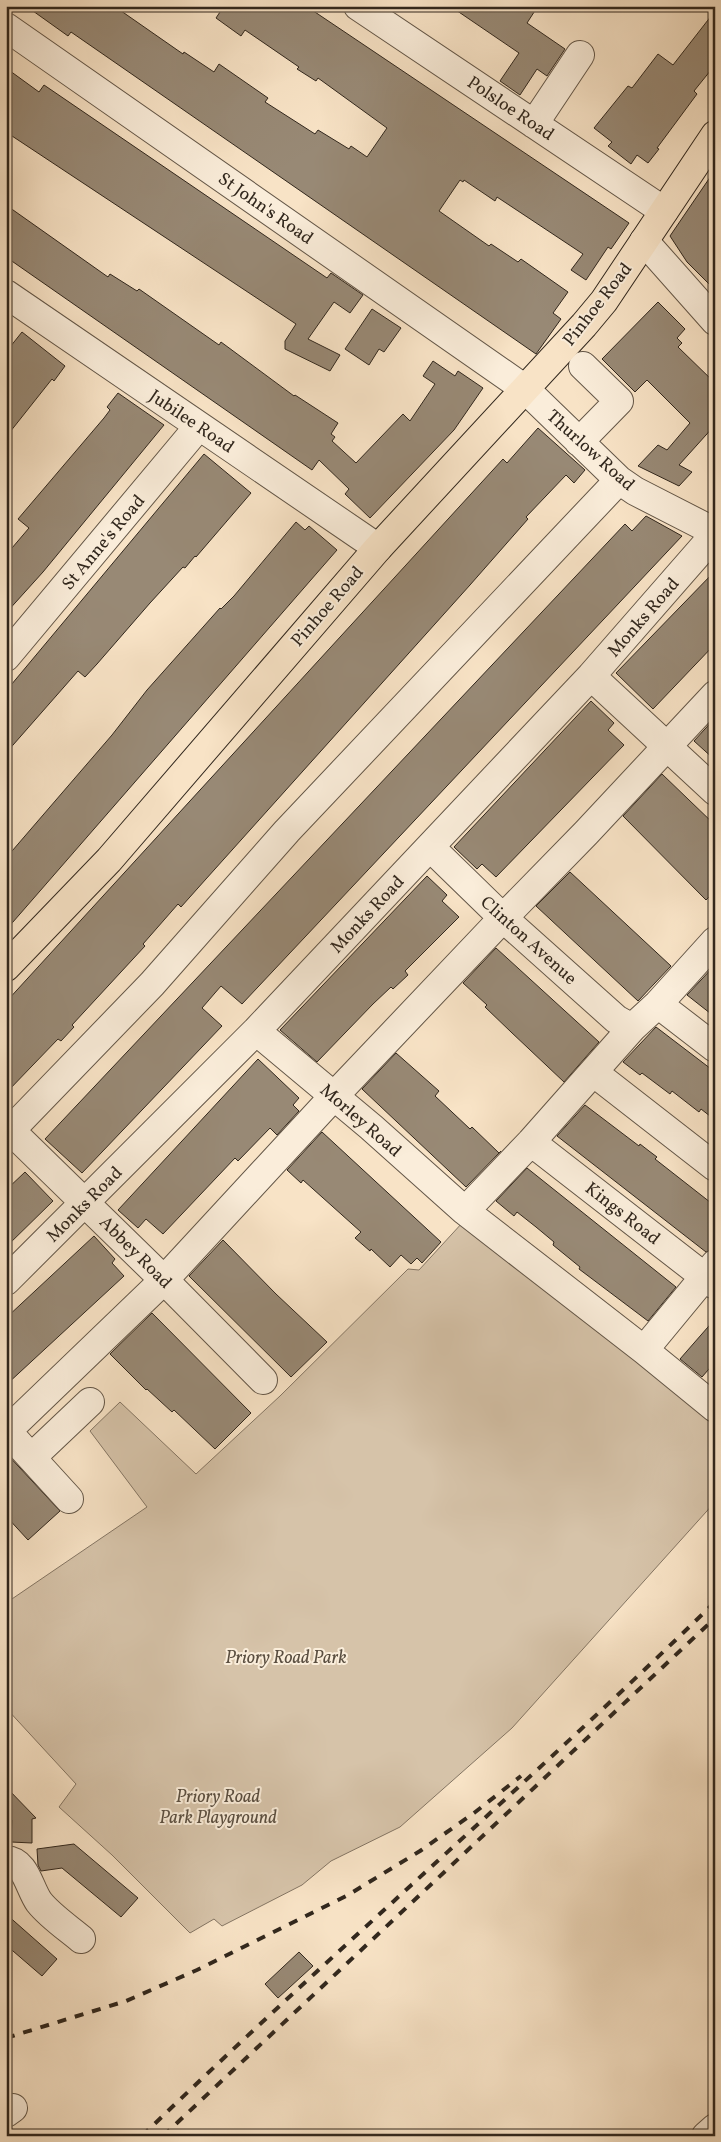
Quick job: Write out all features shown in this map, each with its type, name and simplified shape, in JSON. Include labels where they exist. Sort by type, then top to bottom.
[{"type":"main road","name":"Pinhoe Road","points":[[10,959],[109,860],[378,548],[584,325],[604,301],[715,135]]},
{"type":"street","name":"Polsloe Road","points":[[358,6],[664,210]]},
{"type":"street","name":"St John's Road","points":[[6,27],[526,389]]},
{"type":"street","points":[[534,124],[580,55]]},
{"type":"street","points":[[644,241],[715,321]]},
{"type":"street","name":"Jubilee Road","points":[[10,305],[199,426],[378,548]]},
{"type":"street","points":[[579,442],[619,401],[583,366]]},
{"type":"street","name":"Thurlow Road","points":[[526,389],[619,480],[635,491],[715,533]]},
{"type":"street","name":"St Anne's Road","points":[[6,657],[199,426]]},
{"type":"street","points":[[8,1131],[152,984],[286,830],[619,480]]},
{"type":"street","name":"Monks Road","points":[[6,1281],[256,1031],[591,676],[715,533]]},
{"type":"street","points":[[591,676],[715,791]]},
{"type":"street","points":[[69,1499],[6,1431],[164,1280],[334,1096],[502,918],[586,833],[666,745],[715,695]]},
{"type":"street","name":"Clinton Avenue","points":[[430,847],[502,918],[616,1018],[632,1028]]},
{"type":"street","points":[[465,1211],[531,1142],[632,1028],[658,1004],[715,941]]},
{"type":"street","points":[[658,1004],[715,1048]]},
{"type":"street","name":"Morley Road","points":[[256,1031],[334,1096],[465,1211],[713,1402]]},
{"type":"street","points":[[593,1072],[715,1167]]},
{"type":"street","name":"Abbey Road","points":[[8,1131],[86,1203],[264,1380]]},
{"type":"street","name":"Kings Road","points":[[531,1142],[711,1275]]},
{"type":"street","points":[[644,1350],[711,1275]]},
{"type":"street","points":[[32,1457],[90,1402]]},
{"type":"street","points":[[6,1860],[18,1864],[40,1902],[81,1939]]},
{"type":"street","points":[[706,2136],[715,2128]]},
{"type":"green space","name":"Priory Road Park","points":[[463,1222],[715,1421],[715,1502],[512,1728],[400,1827],[331,1861],[302,1885],[222,1926],[214,1919],[190,1933],[112,1855],[59,1807],[76,1784],[6,1708],[6,1603],[147,1507],[90,1431],[120,1402],[196,1474],[280,1396],[408,1269],[419,1270]]},
{"type":"building","points":[[26,6],[114,6],[183,54],[184,52],[214,72],[219,64],[268,98],[265,102],[315,134],[318,130],[349,149],[351,146],[367,157],[387,128],[318,78],[316,81],[297,69],[299,67],[245,30],[241,36],[216,18],[224,6],[306,6],[629,223],[611,249],[608,247],[586,280],[571,270],[583,254],[497,197],[495,201],[464,180],[463,182],[460,180],[439,211],[489,246],[491,244],[518,262],[521,259],[568,292],[553,313],[561,319],[536,354],[71,32],[68,36]]},
{"type":"building","points":[[450,6],[538,6],[527,23],[565,49],[547,76],[537,69],[520,95],[500,81],[519,53]]},
{"type":"building","points":[[715,11],[715,65],[694,91],[697,94],[648,163],[637,155],[631,164],[608,146],[612,142],[594,128],[628,86],[632,88],[658,54],[673,65]]},
{"type":"building","points":[[6,68],[39,92],[44,85],[327,278],[331,273],[363,295],[350,313],[334,302],[308,339],[340,355],[330,371],[285,349],[285,341],[296,324],[6,132]]},
{"type":"building","points":[[715,170],[715,290],[687,262],[670,236]]},
{"type":"building","points":[[6,205],[108,277],[110,274],[137,291],[139,289],[219,345],[221,342],[294,396],[338,423],[331,434],[335,437],[332,441],[356,463],[403,414],[410,421],[435,384],[423,376],[433,361],[455,376],[458,371],[483,388],[454,430],[370,518],[345,494],[349,489],[319,460],[312,470],[6,257]]},
{"type":"building","points":[[658,302],[685,329],[677,338],[682,343],[678,347],[715,383],[715,425],[679,465],[692,472],[679,486],[638,466],[658,445],[667,450],[690,423],[647,380],[635,392],[602,359]]},
{"type":"building","points":[[372,309],[401,328],[384,352],[379,349],[369,365],[345,349]]},
{"type":"building","points":[[22,332],[65,366],[54,381],[52,379],[6,437],[6,352]]},
{"type":"building","points":[[118,393],[164,425],[43,572],[6,613],[6,555],[29,528],[18,519],[104,418],[110,410],[107,407]]},
{"type":"building","points":[[538,428],[585,470],[574,483],[566,475],[526,517],[528,519],[470,585],[181,907],[178,904],[143,944],[145,946],[72,1025],[74,1027],[61,1041],[58,1039],[6,1093],[6,1002],[503,459],[507,463]]},
{"type":"building","points":[[204,454],[251,493],[196,557],[185,568],[183,567],[85,677],[78,671],[6,753],[6,691]]},
{"type":"building","points":[[646,516],[682,536],[242,1004],[221,986],[202,1008],[222,1026],[82,1173],[45,1139],[625,524],[632,531]]},
{"type":"building","points":[[296,522],[305,530],[309,526],[337,550],[6,930],[6,858],[112,735],[147,690],[220,608],[234,596]]},
{"type":"building","points":[[715,571],[715,644],[653,709],[616,673]]},
{"type":"building","points":[[591,701],[614,723],[608,730],[624,745],[496,877],[482,864],[477,869],[454,847]]},
{"type":"building","points":[[715,718],[715,760],[694,741]]},
{"type":"building","points":[[662,774],[715,825],[715,891],[706,900],[623,816]]},
{"type":"building","points":[[570,872],[671,966],[638,1001],[536,906]]},
{"type":"building","points":[[427,876],[447,895],[442,901],[459,917],[405,971],[408,975],[393,989],[391,987],[373,1004],[317,1062],[280,1030]]},
{"type":"building","points":[[496,948],[599,1042],[564,1082],[485,1007],[487,1005],[463,983]]},
{"type":"building","points":[[715,965],[715,1017],[687,995]]},
{"type":"building","points":[[656,1027],[715,1072],[715,1120],[701,1109],[699,1112],[672,1091],[670,1094],[642,1073],[640,1075],[623,1062]]},
{"type":"building","points":[[396,1053],[439,1091],[435,1096],[470,1129],[472,1127],[499,1153],[501,1151],[466,1187],[362,1089]]},
{"type":"building","points":[[258,1059],[299,1098],[293,1105],[299,1111],[277,1135],[270,1128],[238,1161],[235,1158],[163,1234],[146,1219],[138,1228],[118,1210]]},
{"type":"building","points":[[585,1105],[639,1146],[640,1144],[657,1157],[655,1159],[715,1206],[715,1249],[706,1252],[557,1136]]},
{"type":"building","points":[[322,1132],[441,1242],[422,1263],[417,1258],[411,1264],[401,1255],[390,1267],[371,1249],[370,1251],[355,1238],[361,1232],[303,1180],[301,1183],[287,1170]]},
{"type":"building","points":[[527,1168],[676,1287],[648,1321],[579,1269],[580,1267],[553,1245],[554,1242],[517,1212],[514,1216],[496,1201]]},
{"type":"building","points":[[25,1172],[53,1201],[6,1247],[6,1190]]},
{"type":"building","points":[[94,1236],[115,1259],[112,1263],[124,1276],[6,1385],[6,1318]]},
{"type":"building","points":[[223,1240],[327,1342],[291,1377],[189,1276]]},
{"type":"building","points":[[152,1313],[251,1413],[215,1449],[174,1410],[172,1412],[146,1390],[110,1354]]},
{"type":"building","points":[[715,1319],[715,1362],[702,1377],[680,1359]]},
{"type":"building","points":[[6,1453],[60,1511],[28,1540],[6,1516]]},
{"type":"building","points":[[6,1787],[36,1818],[32,1819],[32,1843],[11,1842],[12,1820],[6,1820]]},
{"type":"building","points":[[74,1844],[138,1898],[121,1917],[62,1868],[41,1871],[38,1865],[37,1849]]},
{"type":"building","points":[[6,1914],[57,1959],[42,1976],[6,1945]]},
{"type":"building","points":[[299,1952],[313,1966],[278,1998],[265,1984]]},
{"type":"railway","points":[[142,2136],[285,2001],[573,1737],[715,1602]]},
{"type":"railway","points":[[163,2136],[715,1618]]},
{"type":"railway","points":[[6,2038],[126,2001],[197,1970],[348,1895],[420,1851],[474,1813],[521,1776]]},
{"type":"park label","name":"Priory Road Park Playground","points":[[218,1806]]}]
